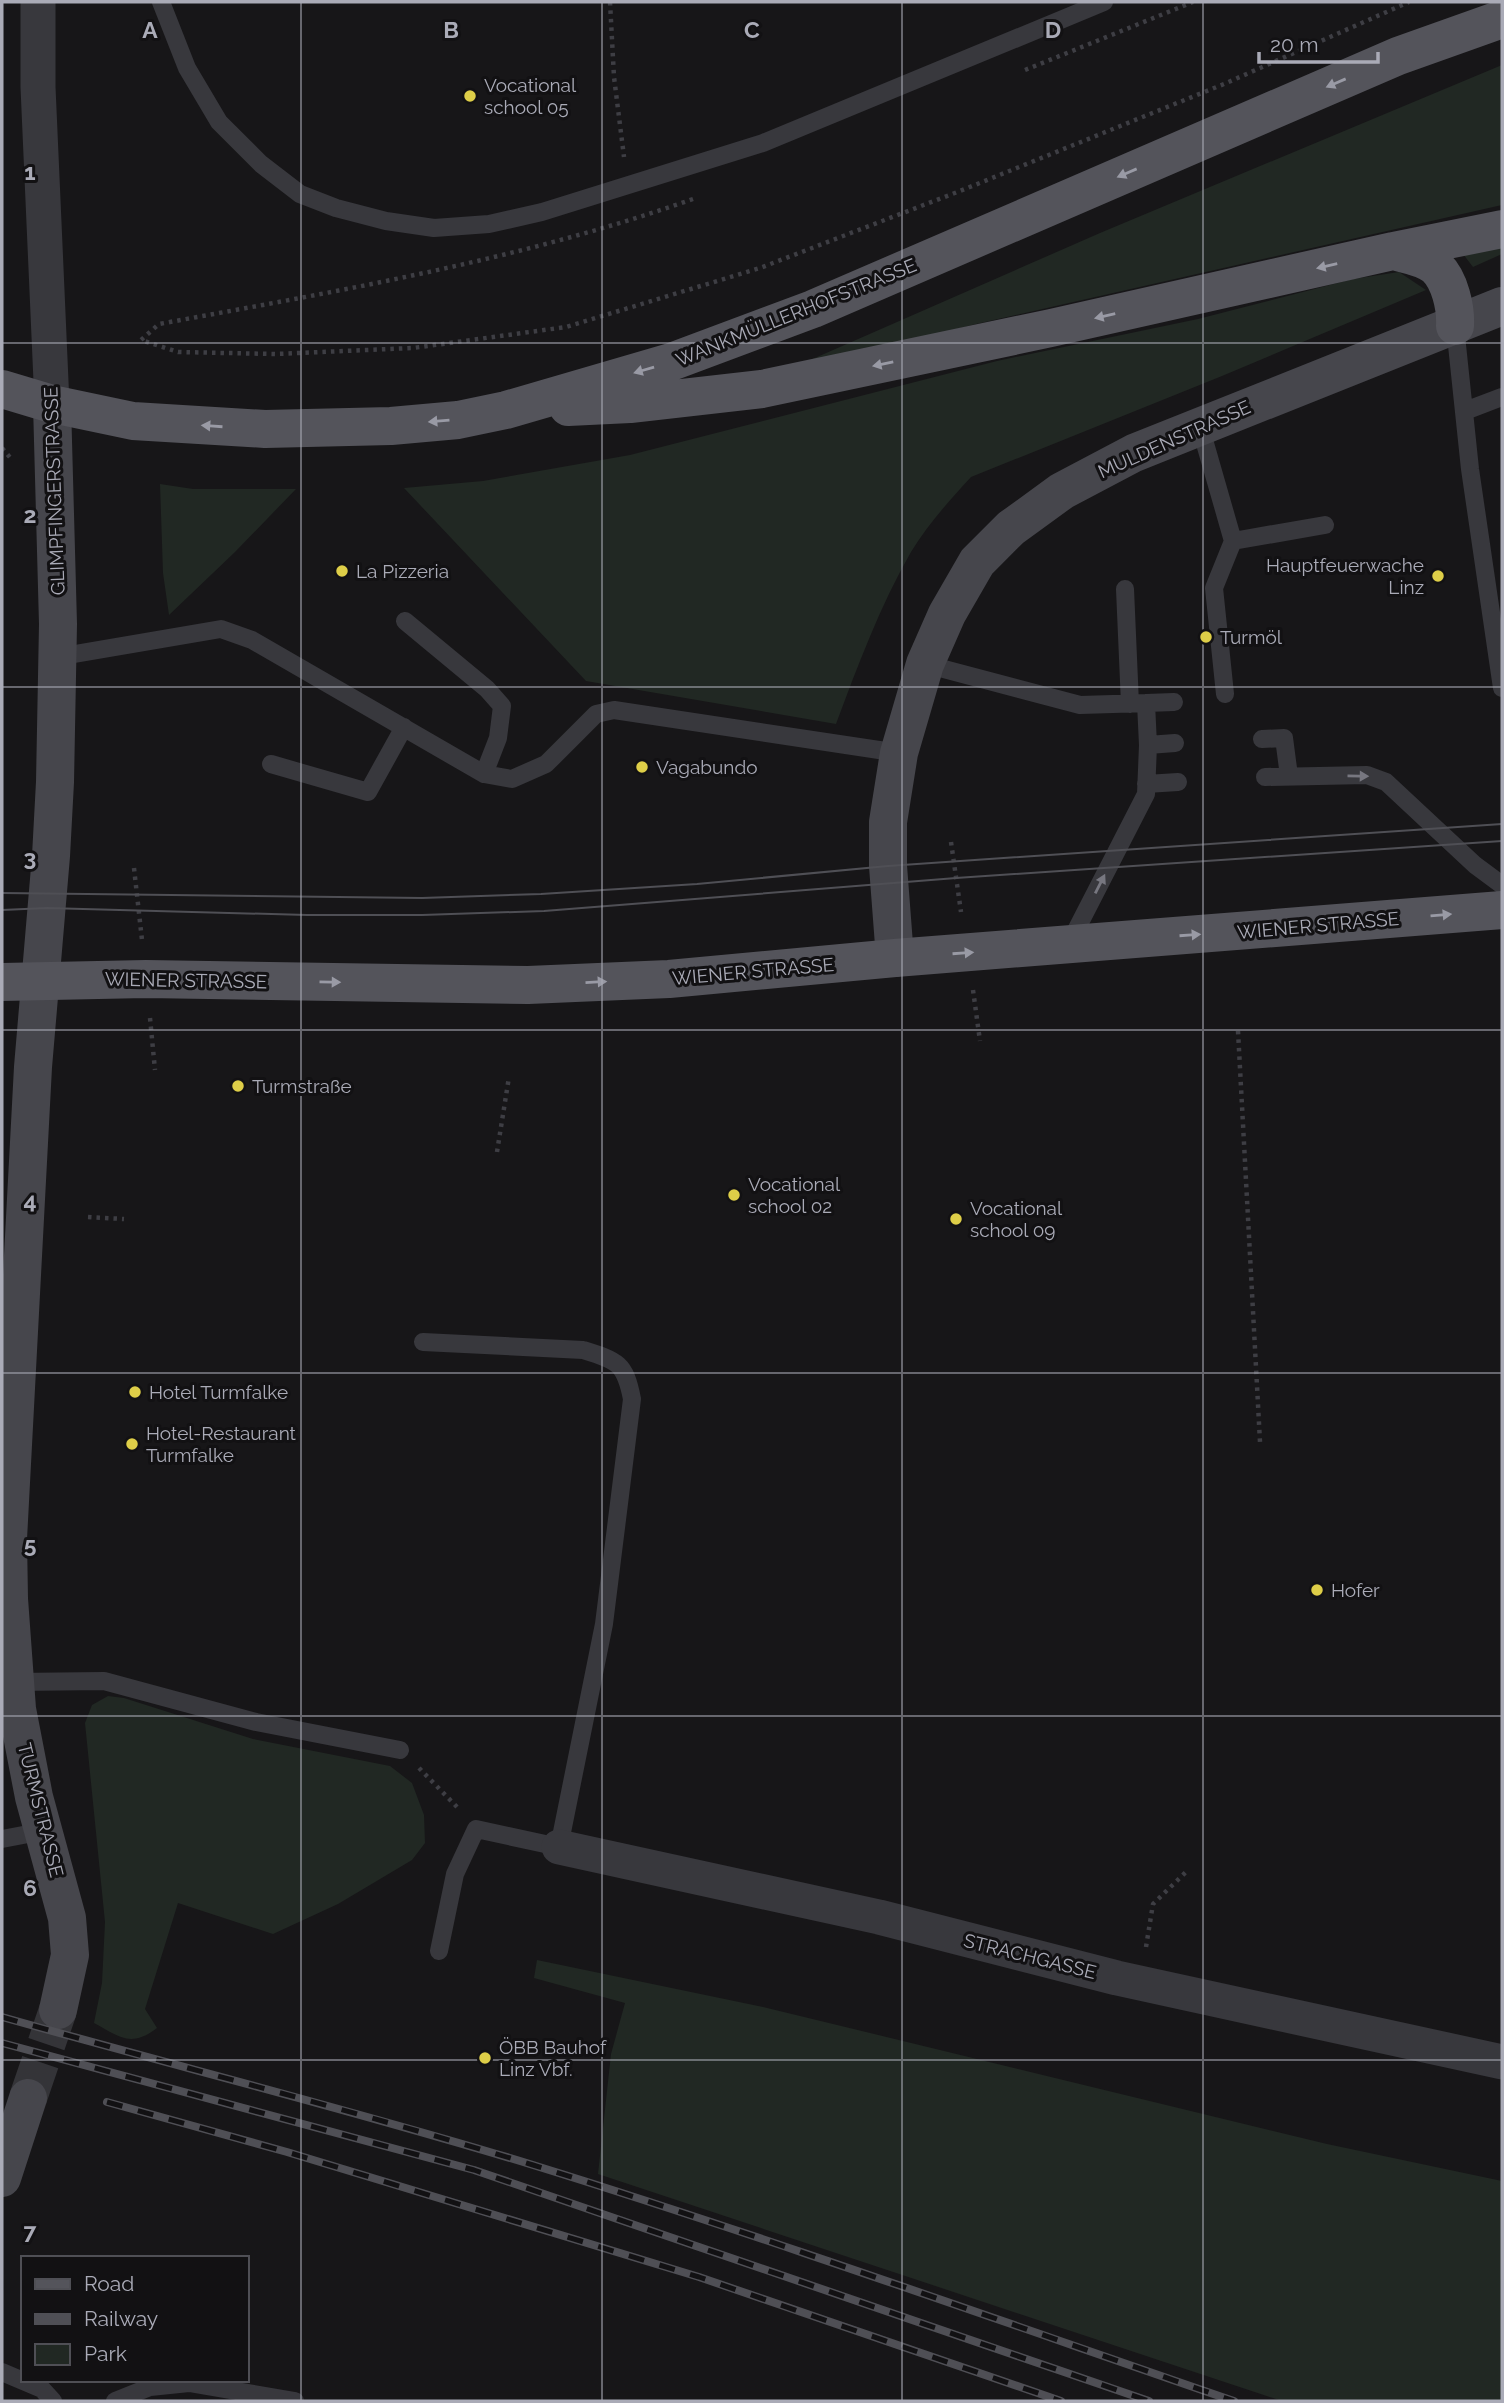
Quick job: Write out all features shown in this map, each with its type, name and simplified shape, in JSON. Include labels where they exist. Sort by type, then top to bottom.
[{"type":"main road","points":[[1398,56],[1502,2]]},
{"type":"main road","name":"WANKMÜLLERHOFSTRASSE","points":[[2,389],[51,404],[133,421],[265,429],[391,426],[458,420],[506,410],[671,362],[813,309],[1398,56],[1502,19]]},
{"type":"main road","points":[[506,410],[631,404],[762,389],[1502,229]]},
{"type":"main road","points":[[1394,251],[1418,257],[1437,268],[1447,286],[1455,313],[1455,326]]},
{"type":"main road","name":"MULDENSTRASSE","points":[[895,958],[888,866],[888,822],[899,753],[925,664],[947,614],[977,562],[1011,528],[1062,491],[1134,453],[1502,306]]},
{"type":"main road","name":"GLIMPFINGERSTRASSE","points":[[41,980],[51,856],[57,657],[51,404]]},
{"type":"main road","name":"WIENER STRASSE","points":[[2,982],[146,979],[528,985],[669,979],[895,958],[1502,910]]},
{"type":"main road","name":"TURMSTRASSE","points":[[41,980],[33,1067],[5,1600],[14,1682],[34,1797],[67,1919],[70,1955],[58,2010]]},
{"type":"main road","points":[[2,2178],[28,2098]]},
{"type":"street","name":"GLIMPFINGERSTRASSE","points":[[38,2],[38,87],[51,404]]},
{"type":"street","name":"STRACHGASSE","points":[[559,1847],[879,1917],[1140,1983],[1502,2062]]},
{"type":"lane","points":[[161,2],[187,68],[219,122],[261,164],[300,194],[336,208],[386,221],[434,228],[489,224],[542,212],[762,143],[1104,2]]},
{"type":"lane","points":[[1455,326],[1470,470],[1502,688]]},
{"type":"lane","points":[[1465,411],[1502,397]]},
{"type":"lane","points":[[1200,426],[1233,541],[1214,588],[1225,694]]},
{"type":"lane","points":[[1233,541],[1325,525]]},
{"type":"lane","points":[[1069,944],[1146,789],[1148,745],[1138,703],[1125,589]]},
{"type":"lane","points":[[405,621],[487,689],[502,706],[498,738],[484,774]]},
{"type":"lane","points":[[57,657],[222,629],[251,640],[484,774],[512,779],[547,764],[596,714],[614,710],[899,753]]},
{"type":"lane","points":[[925,664],[1080,705],[1174,702]]},
{"type":"lane","points":[[1281,719],[1289,776]]},
{"type":"lane","points":[[271,764],[368,792],[404,727]]},
{"type":"lane","points":[[1262,739],[1284,738]]},
{"type":"lane","points":[[1148,745],[1175,743]]},
{"type":"lane","points":[[1265,778],[1367,775],[1387,782],[1475,865],[1502,885]]},
{"type":"lane","points":[[1146,789],[1178,782]]},
{"type":"lane","points":[[423,1342],[583,1350],[608,1358],[627,1373],[632,1399],[604,1624],[559,1847],[476,1829],[455,1874],[439,1951]]},
{"type":"lane","points":[[14,1682],[104,1681],[256,1722],[400,1750]]},
{"type":"lane","points":[[2,1839],[44,1832]]},
{"type":"lane","points":[[2,2372],[21,2380]]},
{"type":"lane","points":[[26,2382],[42,2389],[53,2401]]},
{"type":"lane","points":[[119,2401],[150,2387],[189,2382],[295,2401]]},
{"type":"path","points":[[610,2],[614,77],[625,165]]},
{"type":"path","points":[[141,340],[178,352],[275,354],[413,348],[566,327],[760,268],[960,191],[1224,84],[1409,2]]},
{"type":"path","points":[[1238,1031],[1260,1442]]},
{"type":"path","points":[[498,1152],[509,1077]]},
{"type":"path","points":[[88,1217],[124,1219]]},
{"type":"path","points":[[400,1750],[476,1829]]},
{"type":"path","points":[[1140,1983],[1153,1904],[1185,1871]]},
{"type":"green space","points":[[1502,65],[1502,205],[976,324],[776,375],[1100,233]]},
{"type":"green space","points":[[1502,246],[1502,254],[1473,267],[1463,254]]},
{"type":"green space","points":[[1399,272],[1426,290],[971,477],[925,532],[900,572],[870,636],[836,724],[586,681],[404,488],[483,481],[630,455],[997,361],[1198,319],[1353,279]]},
{"type":"green space","points":[[160,484],[193,489],[296,489],[169,615],[163,573]]},
{"type":"green space","points":[[108,1696],[124,1698],[253,1739],[390,1766],[412,1783],[424,1815],[425,1843],[412,1860],[338,1904],[273,1934],[178,1903],[145,2009],[157,2028],[140,2038],[119,2036],[94,2023],[102,1983],[105,1922],[85,1723],[92,1705]]},
{"type":"green space","points":[[537,1960],[763,2007],[1327,2144],[1502,2181],[1502,2401],[1282,2401],[598,2174],[611,2054],[625,2003],[534,1978]]},
{"type":"tunnel","points":[[28,2098],[58,2010]]},
{"type":"tram line","points":[[2,893],[422,898],[541,894],[697,884],[888,866],[1502,824]]},
{"type":"tram line","points":[[2,910],[47,908],[307,915],[544,911],[956,878],[1502,841]]},
{"type":"railway","points":[[2,2017],[533,2165],[797,2251],[1234,2401]]},
{"type":"railway","points":[[2,2043],[474,2170],[1149,2401]]},
{"type":"railway","points":[[107,2102],[287,2152],[699,2277],[1061,2401]]},
{"type":"place","name":"Vocational school 05","points":[[470,96]]},
{"type":"place","name":"La Pizzeria","points":[[342,571]]},
{"type":"place","name":"Hauptfeuerwache Linz","points":[[1438,576]]},
{"type":"place","name":"Turmöl","points":[[1206,637]]},
{"type":"place","name":"Vagabundo","points":[[642,767]]},
{"type":"place","name":"Turmstraße","points":[[238,1086]]},
{"type":"place","name":"Vocational school 02","points":[[734,1195]]},
{"type":"place","name":"Vocational school 09","points":[[956,1219]]},
{"type":"place","name":"Hotel Turmfalke","points":[[135,1392]]},
{"type":"place","name":"Hotel-Restaurant Turmfalke","points":[[132,1444]]},
{"type":"place","name":"Hofer","points":[[1317,1590]]},
{"type":"place","name":"ÖBB Bauhof Linz Vbf.","points":[[485,2058]]}]
